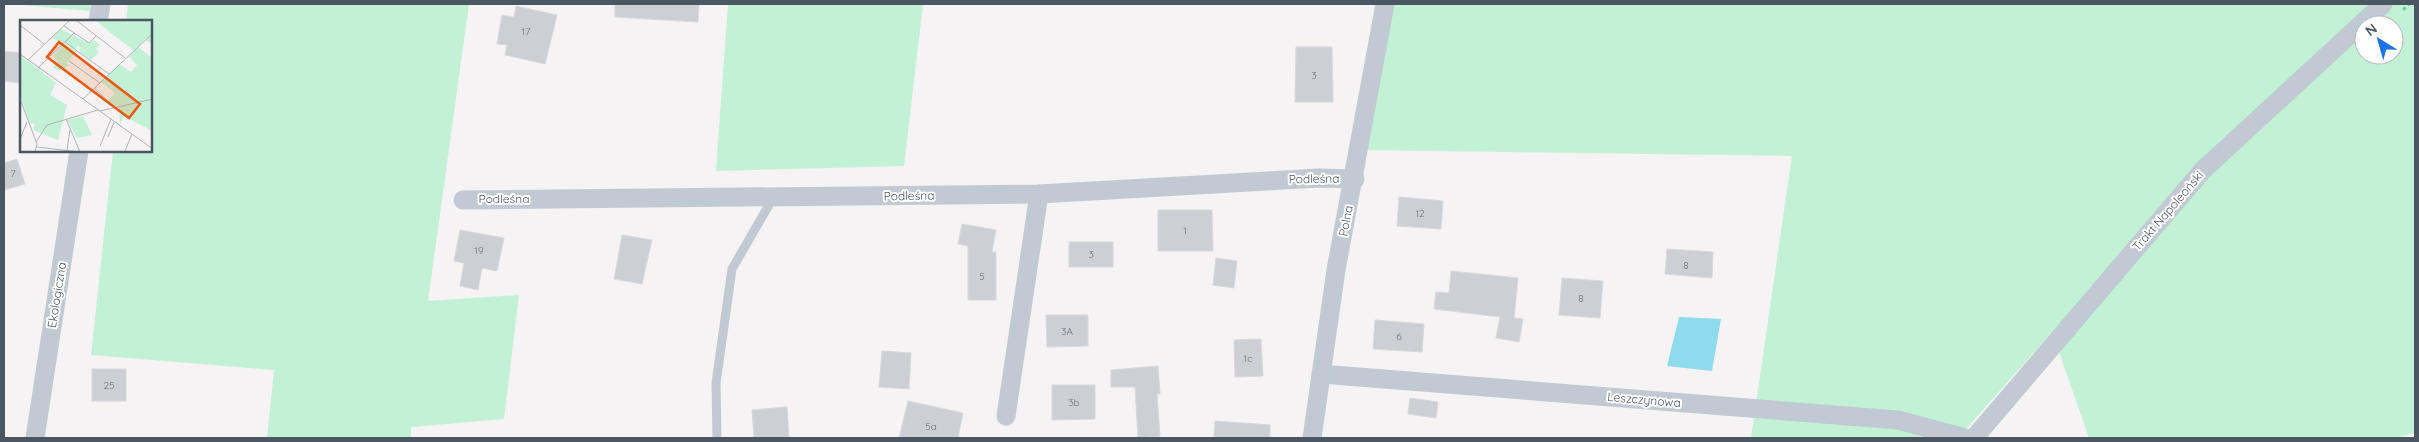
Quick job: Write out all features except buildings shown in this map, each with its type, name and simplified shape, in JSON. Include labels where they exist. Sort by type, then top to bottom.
[{"type":"street","points":[[98,20],[101,4]]},
{"type":"street","name":"Polna","points":[[1312,438],[1336,270],[1355,179],[1385,4]]},
{"type":"street","name":"Trakt Napoleoński","points":[[1974,438],[2202,170],[2384,4]]},
{"type":"street","name":"Ekologiczna","points":[[35,438],[79,152]]},
{"type":"street","name":"Podleśna","points":[[463,200],[1039,194],[1319,178],[1355,179]]},
{"type":"street","points":[[1006,416],[1039,194]]},
{"type":"street","name":"Leszczynowa","points":[[1321,374],[1898,420],[1965,438]]},
{"type":"lane","points":[[717,438],[716,383],[732,269],[772,198]]},
{"type":"green space","points":[[9,4],[91,4],[90,11]]},
{"type":"green space","points":[[128,4],[469,4],[428,301],[519,295],[504,419],[411,427],[411,438],[267,438],[274,370],[91,355],[113,152],[152,152],[152,20],[126,20]]},
{"type":"green space","points":[[728,4],[923,4],[904,166],[716,171]]},
{"type":"green space","points":[[1383,4],[2415,4],[2415,433],[2396,438],[2089,438],[2052,332],[1958,438],[1751,438],[1792,156],[1358,150]]},
{"type":"water","points":[[1679,317],[1721,319],[1712,371],[1667,366]]}]
